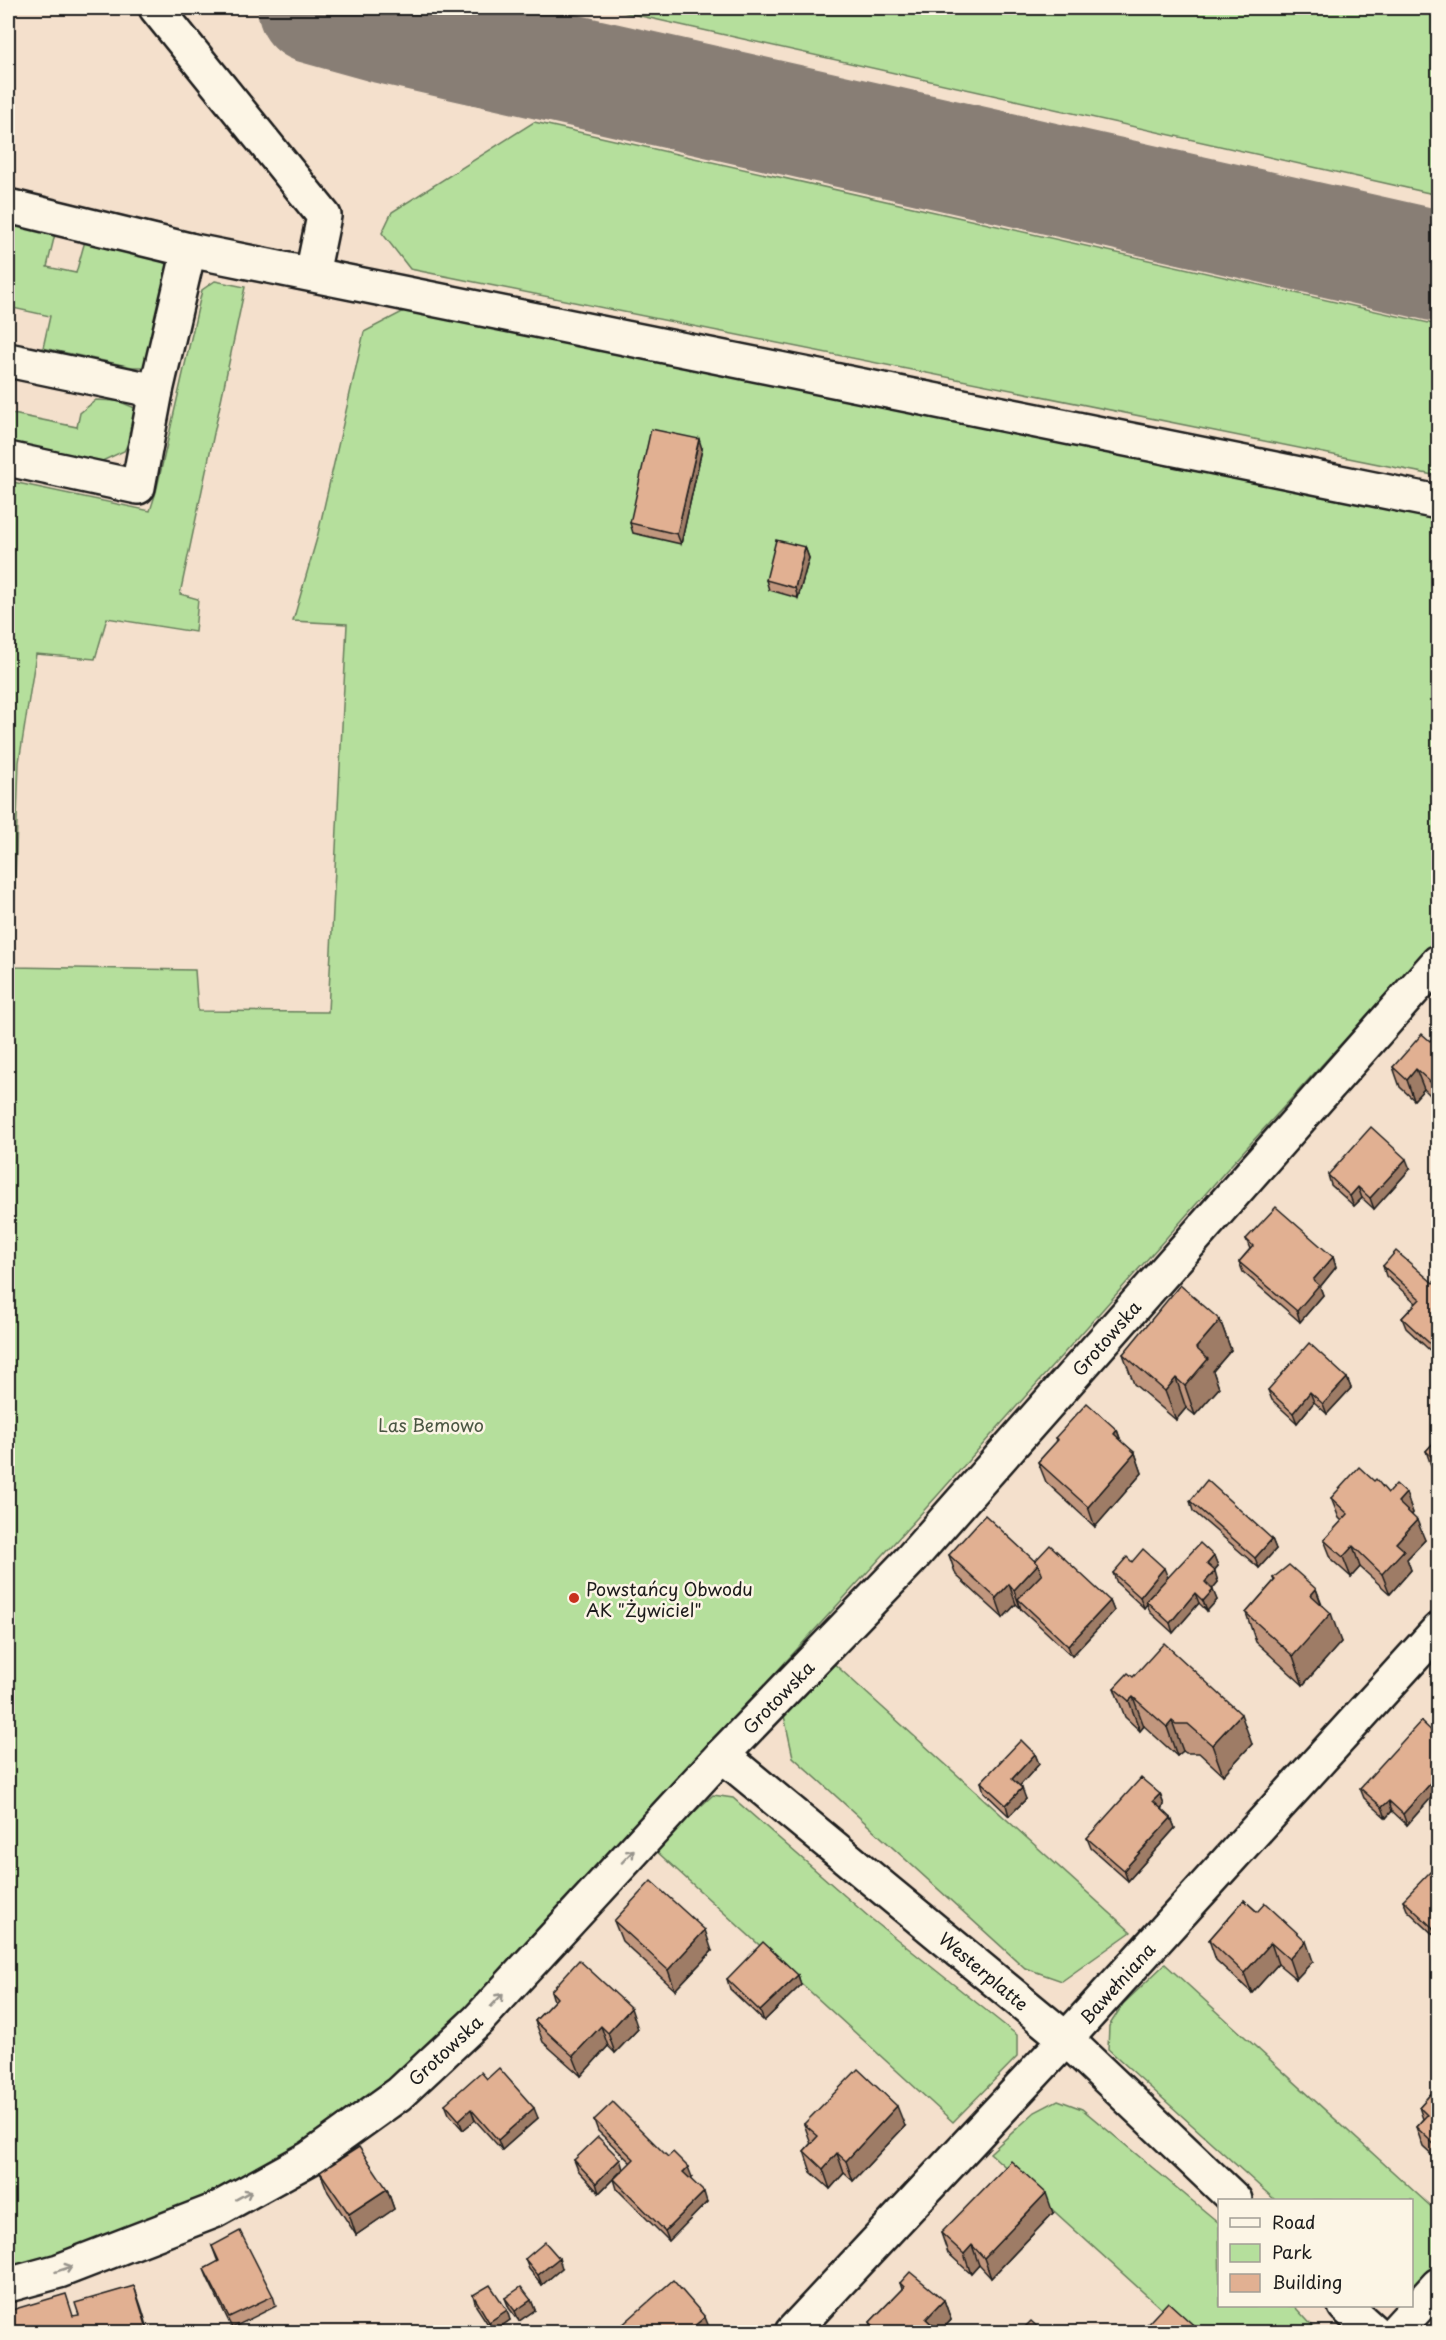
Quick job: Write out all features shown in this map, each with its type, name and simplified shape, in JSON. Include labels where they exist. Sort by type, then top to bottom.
[{"type":"street","points":[[156,8],[324,216],[312,274]]},
{"type":"street","points":[[8,206],[189,250],[1438,502]]},
{"type":"street","points":[[8,459],[138,487],[156,391],[189,250]]},
{"type":"street","points":[[8,360],[156,391]]},
{"type":"street","name":"Grotowska","points":[[8,2285],[59,2271],[214,2211],[310,2158],[399,2094],[478,2020],[722,1755],[910,1560],[1438,962]]},
{"type":"street","name":"Bawełniana","points":[[792,2332],[1066,2039],[1438,1630]]},
{"type":"street","name":"Westerplatte","points":[[722,1755],[1066,2039],[1234,2199]]},
{"type":"street","points":[[1395,2332],[1438,2285]]},
{"type":"street","points":[[1346,2307],[1374,2332]]},
{"type":"green space","points":[[605,8],[1438,8],[1438,195]]},
{"type":"green space","points":[[534,122],[1438,325],[1438,476],[410,269],[382,233],[392,212]]},
{"type":"green space","points":[[8,223],[55,234],[47,267],[76,273],[85,241],[157,259],[168,265],[171,278],[154,357],[143,367],[132,367],[43,348],[50,316],[8,307]]},
{"type":"green space","name":"Las Bemowo","points":[[215,281],[245,287],[180,594],[198,599],[195,632],[107,618],[95,659],[36,654],[19,762],[12,967],[195,970],[198,1011],[328,1012],[347,624],[293,621],[317,538],[364,332],[408,309],[1438,519],[1438,937],[1231,1165],[937,1496],[442,2038],[325,2130],[231,2188],[151,2223],[8,2272],[8,481],[150,511],[202,290]]},
{"type":"green space","points":[[96,400],[118,401],[135,408],[139,416],[135,431],[124,451],[98,463],[8,448],[8,413],[77,427],[80,413]]},
{"type":"green space","points":[[830,1660],[1131,1932],[1062,1981],[1025,1968],[793,1757],[783,1711]]},
{"type":"green space","points":[[713,1795],[733,1798],[869,1917],[1017,2035],[1017,2057],[953,2122],[654,1849]]},
{"type":"green space","points":[[1165,1964],[1438,2213],[1438,2266],[1413,2290],[1413,2199],[1274,2199],[1108,2049],[1109,2026],[1123,2004]]},
{"type":"green space","points":[[1058,2100],[1082,2109],[1218,2222],[1218,2307],[1295,2307],[1318,2332],[1187,2332],[990,2153],[1035,2112]]},
{"type":"building","points":[[651,429],[699,439],[677,534],[630,523]]},
{"type":"building","points":[[776,540],[805,547],[795,588],[766,580]]},
{"type":"building","points":[[1438,1032],[1438,1089],[1416,1069],[1407,1080],[1393,1067],[1422,1034],[1430,1041]]},
{"type":"building","points":[[1371,1127],[1406,1159],[1370,1198],[1358,1187],[1350,1196],[1328,1175]]},
{"type":"building","points":[[1276,1207],[1333,1257],[1313,1280],[1319,1285],[1297,1311],[1239,1262],[1253,1246],[1246,1239]]},
{"type":"building","points":[[1396,1251],[1433,1283],[1436,1280],[1438,1283],[1438,1351],[1402,1318],[1420,1299],[1383,1266]]},
{"type":"building","points":[[1180,1285],[1220,1320],[1196,1348],[1208,1359],[1185,1386],[1176,1378],[1165,1391],[1123,1354]]},
{"type":"building","points":[[1309,1343],[1347,1378],[1323,1404],[1310,1392],[1293,1413],[1268,1390]]},
{"type":"building","points":[[1087,1403],[1117,1430],[1114,1434],[1135,1453],[1088,1507],[1038,1462],[1058,1440],[1055,1438]]},
{"type":"building","points":[[1438,1438],[1438,1463],[1426,1451]]},
{"type":"building","points":[[1359,1467],[1374,1481],[1376,1479],[1388,1493],[1396,1484],[1406,1493],[1398,1502],[1417,1520],[1396,1543],[1404,1550],[1382,1574],[1353,1546],[1343,1557],[1324,1540],[1348,1514],[1331,1498]]},
{"type":"building","points":[[1207,1480],[1272,1539],[1255,1558],[1190,1501]]},
{"type":"building","points":[[985,1515],[1038,1564],[1014,1590],[1009,1584],[996,1598],[949,1555]]},
{"type":"building","points":[[1200,1543],[1214,1556],[1207,1564],[1215,1571],[1205,1582],[1213,1590],[1203,1601],[1195,1593],[1170,1623],[1146,1601]]},
{"type":"building","points":[[1050,1545],[1110,1601],[1068,1646],[1018,1599],[1042,1574],[1035,1561]]},
{"type":"building","points":[[1143,1549],[1164,1568],[1140,1597],[1113,1573],[1127,1557],[1132,1562]]},
{"type":"building","points":[[1289,1565],[1316,1589],[1311,1595],[1331,1613],[1293,1656],[1246,1613],[1275,1580],[1273,1578]]},
{"type":"building","points":[[1164,1643],[1241,1714],[1212,1745],[1188,1724],[1176,1724],[1172,1721],[1167,1727],[1133,1697],[1129,1701],[1114,1688],[1128,1673],[1133,1677]]},
{"type":"building","points":[[1421,1721],[1438,1737],[1438,1775],[1403,1814],[1389,1801],[1382,1807],[1360,1788]]},
{"type":"building","points":[[1021,1740],[1035,1754],[1012,1779],[1022,1788],[1006,1805],[981,1782]]},
{"type":"building","points":[[1141,1778],[1160,1794],[1153,1801],[1171,1818],[1124,1870],[1087,1838]]},
{"type":"building","points":[[1430,1872],[1438,1880],[1438,1922],[1433,1928],[1403,1900]]},
{"type":"building","points":[[651,1881],[705,1930],[668,1970],[614,1921]]},
{"type":"building","points":[[1244,1900],[1257,1912],[1265,1903],[1306,1941],[1289,1959],[1271,1943],[1244,1973],[1209,1940]]},
{"type":"building","points":[[763,1942],[798,1975],[760,2011],[727,1979]]},
{"type":"building","points":[[579,1960],[631,2008],[608,2033],[601,2026],[573,2056],[535,2021],[557,1998],[551,1991]]},
{"type":"building","points":[[499,2068],[534,2108],[498,2140],[471,2109],[459,2120],[445,2104],[481,2072],[487,2079]]},
{"type":"building","points":[[858,2069],[897,2106],[846,2161],[837,2153],[823,2169],[804,2151],[818,2136],[804,2124]]},
{"type":"building","points":[[1438,2086],[1438,2148],[1416,2127],[1427,2115],[1419,2107]]},
{"type":"building","points":[[613,2102],[668,2157],[673,2152],[688,2167],[683,2172],[704,2192],[665,2231],[614,2179],[634,2159],[594,2120]]},
{"type":"building","points":[[598,2137],[620,2159],[596,2183],[574,2160]]},
{"type":"building","points":[[359,2147],[387,2189],[349,2214],[320,2172]]},
{"type":"building","points":[[1011,2161],[1046,2193],[984,2258],[972,2245],[964,2254],[941,2233]]},
{"type":"building","points":[[240,2231],[273,2296],[229,2317],[204,2269],[219,2261],[212,2246]]},
{"type":"building","points":[[545,2242],[559,2258],[538,2275],[525,2259]]},
{"type":"building","points":[[910,2272],[944,2300],[926,2319],[940,2332],[879,2332],[870,2322],[904,2287],[900,2283]]},
{"type":"building","points":[[673,2280],[705,2317],[687,2332],[625,2332],[620,2327]]},
{"type":"building","points":[[490,2285],[507,2310],[489,2322],[473,2295]]},
{"type":"building","points":[[134,2286],[148,2332],[8,2332],[8,2311],[66,2294],[73,2316],[79,2315],[75,2303]]},
{"type":"building","points":[[521,2287],[531,2300],[515,2311],[505,2298]]},
{"type":"building","points":[[1168,2302],[1201,2332],[1140,2332]]},
{"type":"building","points":[[1031,2321],[1043,2332],[1020,2332]]},
{"type":"taxiway","points":[[313,8],[385,28],[1438,266]]},
{"type":"place","name":"Powstańcy Obwodu AK \"Żywiciel\"","points":[[574,1598]]}]
